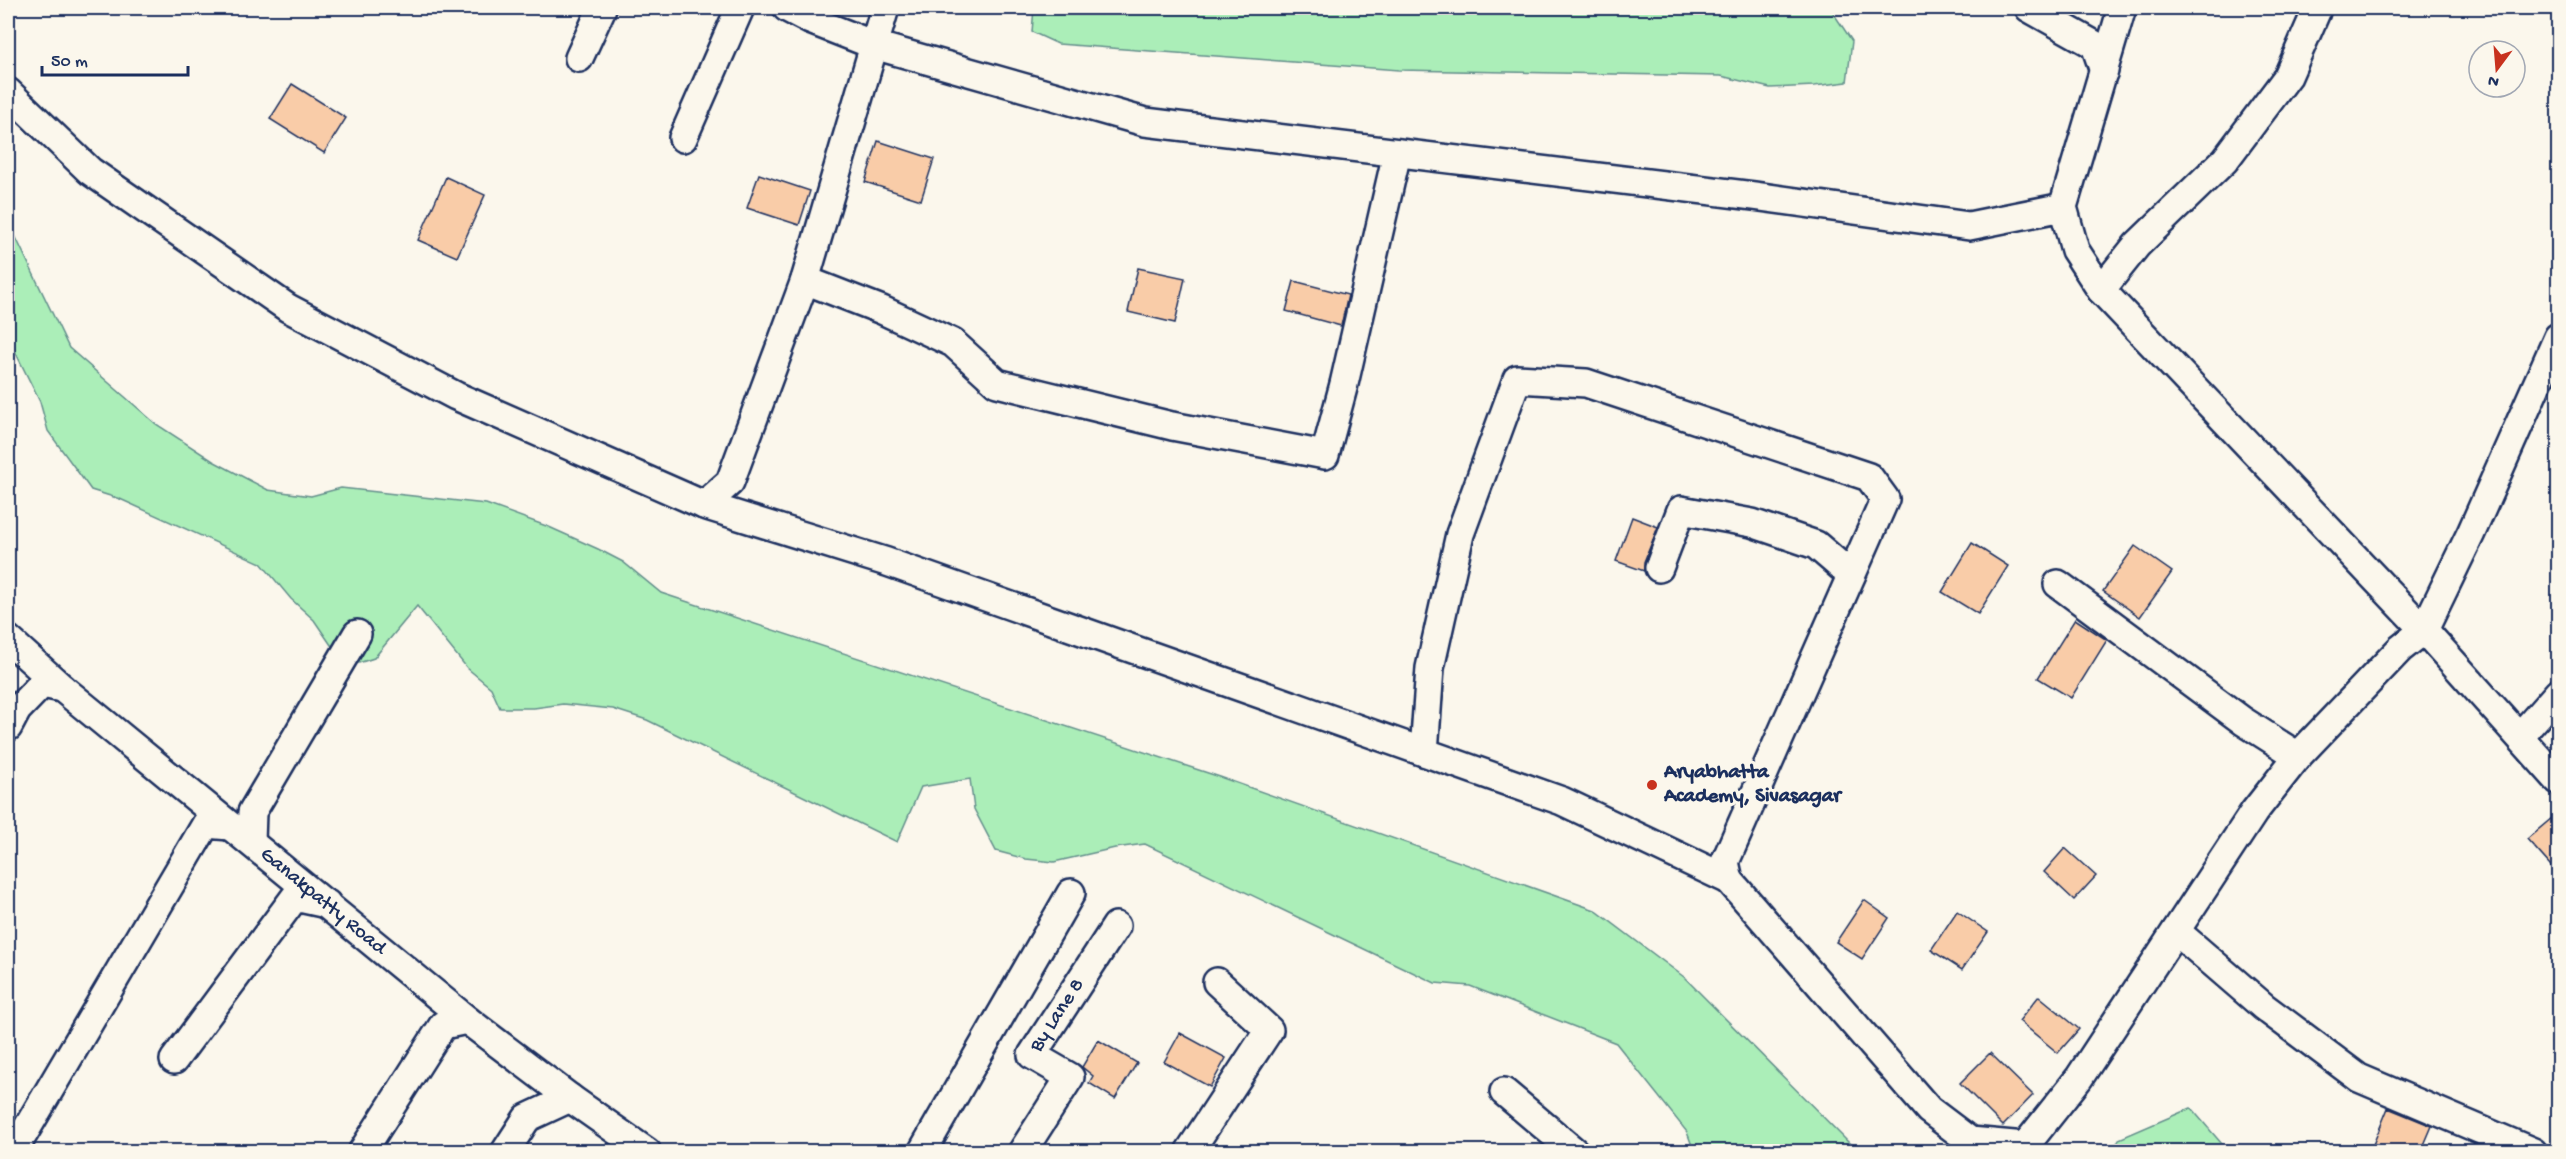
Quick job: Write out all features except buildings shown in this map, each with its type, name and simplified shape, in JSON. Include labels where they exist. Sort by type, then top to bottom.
[{"type":"street","points":[[579,58],[602,8]]},
{"type":"street","points":[[683,138],[740,8]]},
{"type":"street","points":[[788,8],[810,20],[874,45],[1145,122],[1754,196],[1969,226],[2063,207]]},
{"type":"street","points":[[704,506],[730,482],[805,280],[885,8]]},
{"type":"street","points":[[2029,8],[2095,45],[2104,71]]},
{"type":"street","points":[[2122,8],[2063,207],[2075,250],[2101,290],[2424,630],[2559,780]]},
{"type":"street","points":[[2101,290],[2137,245],[2225,160],[2288,76],[2316,12]]},
{"type":"street","points":[[8,92],[90,171],[288,308],[456,396],[704,506],[887,561],[1562,801],[1729,880],[1929,1110],[1970,1141],[2025,1146],[2079,1078],[2254,812],[2298,756],[2400,649],[2424,630],[2471,533],[2559,337]]},
{"type":"street","points":[[805,280],[882,310],[953,343],[997,383],[1172,426],[1324,455],[1344,384],[1397,153]]},
{"type":"street","points":[[1424,752],[1431,668],[1460,534],[1517,379],[1586,383],[1869,477],[1885,500],[1725,862],[1729,880]]},
{"type":"street","points":[[1659,568],[1681,510],[1752,523],[1816,545],[1851,575]]},
{"type":"street","points":[[2058,584],[2243,722],[2298,756]]},
{"type":"street","points":[[13,1152],[206,824],[240,834],[357,634]]},
{"type":"street","name":"Ganakpatty Road","points":[[8,639],[62,687],[467,1020],[570,1098],[647,1152]]},
{"type":"street","points":[[8,727],[17,710],[42,684],[62,687]]},
{"type":"street","points":[[2520,736],[2559,693]]},
{"type":"street","points":[[922,1152],[1071,893]]},
{"type":"street","points":[[174,1060],[295,897],[328,904]]},
{"type":"street","name":"By Lane 8","points":[[1022,1152],[1070,1077],[1032,1056],[1116,926]]},
{"type":"street","points":[[2176,931],[2264,1007],[2359,1078],[2534,1152]]},
{"type":"street","points":[[1189,1152],[1269,1030],[1217,982]]},
{"type":"street","points":[[362,1152],[443,1025],[467,1020]]},
{"type":"street","points":[[1504,1092],[1575,1152]]},
{"type":"street","points":[[505,1152],[527,1118],[570,1098]]},
{"type":"green space","points":[[1034,8],[1830,8],[1852,41],[1847,82],[1770,88],[1721,76],[1399,70],[1058,44],[1032,32]]},
{"type":"green space","points":[[8,221],[69,348],[156,424],[213,461],[268,490],[311,496],[341,488],[486,504],[549,527],[598,549],[623,562],[661,593],[1220,777],[1595,910],[1684,977],[1857,1151],[1694,1151],[1687,1132],[1616,1043],[1470,986],[1435,983],[1145,844],[1115,848],[1054,862],[1026,859],[996,851],[974,809],[970,779],[921,787],[897,842],[647,720],[613,709],[563,704],[534,708],[500,708],[491,688],[467,668],[417,606],[374,658],[346,667],[314,620],[291,599],[261,563],[120,499],[91,490],[48,431],[40,402],[8,337]]},
{"type":"green space","points":[[2191,1108],[2228,1151],[2113,1151],[2119,1139]]},
{"type":"place","name":"Aryabhatta Academy, Sivasagar","points":[[1652,785]]}]
